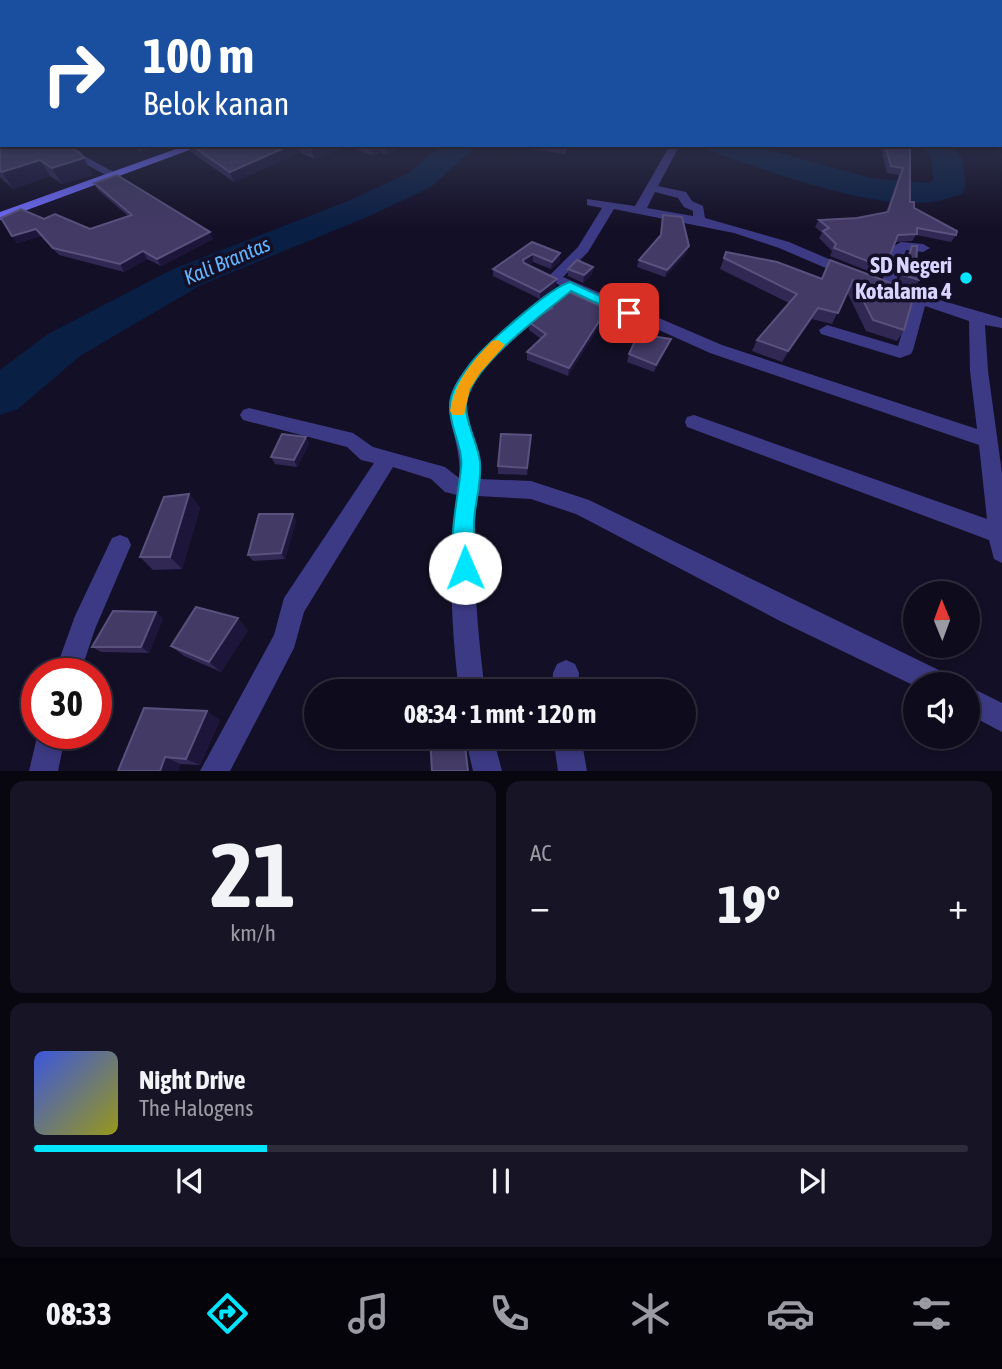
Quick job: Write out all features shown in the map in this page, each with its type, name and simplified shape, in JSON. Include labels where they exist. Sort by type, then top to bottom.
[{"type":"main road","points":[[0,216],[169,156]]},
{"type":"street","points":[[76,156],[115,176]]},
{"type":"street","points":[[639,210],[669,156]]},
{"type":"street","points":[[652,188],[680,194],[688,204],[699,209],[699,220]]},
{"type":"street","points":[[591,202],[666,217],[699,220],[767,239],[857,276]]},
{"type":"street","points":[[471,679],[466,639],[464,522],[471,463],[458,406],[462,389],[487,354],[583,248],[609,206]]},
{"type":"street","points":[[827,330],[900,352],[905,350],[898,291],[901,246],[923,248]]},
{"type":"street","points":[[555,279],[716,349],[988,440]]},
{"type":"street","points":[[898,291],[977,318],[1002,323]]},
{"type":"street","points":[[694,422],[1000,543],[979,371],[977,318]]},
{"type":"street","points":[[249,415],[352,441],[368,454],[438,473],[452,486],[531,491],[582,507],[789,612],[915,672]]},
{"type":"street","points":[[214,771],[285,639],[293,607],[388,458]]},
{"type":"street","points":[[71,658],[74,645],[120,545]]},
{"type":"street","points":[[980,706],[1002,718]]},
{"type":"street","points":[[43,771],[48,749]]},
{"type":"street","points":[[483,749],[488,771]]},
{"type":"street","points":[[569,749],[573,771]]},
{"type":"building","points":[[0,156],[84,158],[52,168],[40,160],[0,171]]},
{"type":"building","points":[[207,156],[266,156],[230,172]]},
{"type":"building","points":[[888,156],[910,156],[910,202],[914,202],[914,208],[957,231],[956,235],[917,228],[917,234],[898,235],[885,268],[834,248],[836,244],[823,231],[829,228],[819,220],[857,218],[888,212],[903,168],[891,166]]},
{"type":"building","points":[[117,175],[210,232],[157,259],[143,251],[120,264],[53,248],[36,229],[12,236],[1,218],[21,209],[44,219],[55,214],[90,229],[132,215],[94,183]]},
{"type":"building","points":[[663,215],[682,217],[689,246],[667,270],[639,260],[661,235]]},
{"type":"building","points":[[532,242],[560,253],[552,262],[533,254],[523,260],[524,263],[557,279],[540,292],[493,269]]},
{"type":"building","points":[[912,246],[917,246],[916,270],[921,271],[919,280],[903,275]]},
{"type":"building","points":[[726,252],[777,262],[822,279],[830,260],[915,292],[904,330],[873,320],[853,280],[838,313],[818,308],[788,351],[757,340],[797,294],[724,258]]},
{"type":"building","points":[[577,260],[593,267],[584,275],[568,269]]},
{"type":"building","points":[[570,289],[564,295],[569,292],[607,309],[569,368],[527,352],[546,334],[529,322],[552,308],[548,306]]},
{"type":"building","points":[[638,334],[671,339],[656,365],[629,354]]},
{"type":"building","points":[[282,434],[306,437],[294,460],[271,457]]},
{"type":"building","points":[[501,434],[531,435],[527,468],[498,466]]},
{"type":"building","points":[[189,494],[170,557],[140,557],[164,497]]},
{"type":"building","points":[[259,514],[293,514],[281,553],[248,555]]},
{"type":"building","points":[[196,607],[238,618],[209,662],[171,646]]},
{"type":"building","points":[[113,611],[156,612],[141,647],[92,647]]},
{"type":"building","points":[[144,708],[207,711],[186,759],[165,757],[160,771],[118,771]]},
{"type":"building","points":[[431,749],[465,749],[468,771],[432,771]]},
{"type":"waterway","name":"Kali Brantas","points":[[0,396],[64,345],[187,277],[360,208],[420,180],[447,156]]},
{"type":"waterway","name":"Kali Brantas","points":[[754,156],[837,181],[903,193],[930,193],[950,187],[945,156]]},
{"type":"slow traffic","points":[[458,411],[462,389],[474,369],[498,345]]},
{"type":"place","name":"SD Negeri Kotalama 4","points":[[966,278]]},
{"type":"route","points":[[465,568],[464,522],[471,463],[464,443],[458,406],[462,389],[474,369],[521,324],[570,286],[629,313]]}]
